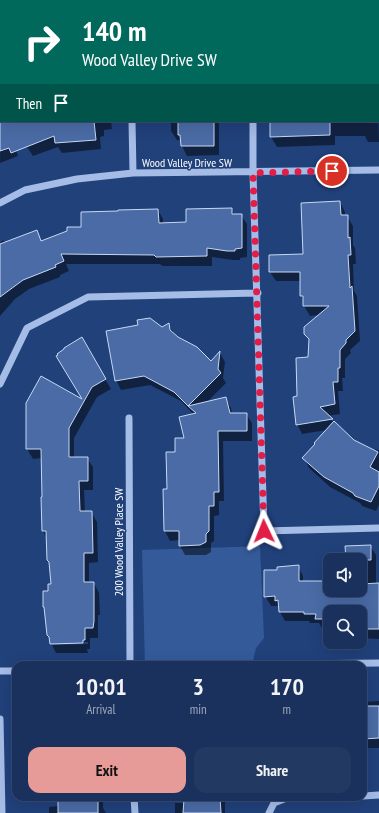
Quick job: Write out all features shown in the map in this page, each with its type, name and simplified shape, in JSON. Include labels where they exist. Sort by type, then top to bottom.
[{"type":"street","points":[[132,122],[133,173]]},
{"type":"street","points":[[253,122],[253,173],[258,293],[264,531],[379,528]]},
{"type":"street","name":"Wood Valley Drive SW","points":[[0,203],[25,190],[77,179],[133,173],[253,173],[379,170]]},
{"type":"street","points":[[0,384],[27,328],[88,297],[258,293]]},
{"type":"street","name":"200 Wood Valley Place SW","points":[[129,418],[130,661]]},
{"type":"street","points":[[367,663],[379,663]]},
{"type":"street","points":[[0,671],[12,671]]},
{"type":"street","points":[[0,719],[2,813]]},
{"type":"street","points":[[367,796],[379,795]]},
{"type":"street","points":[[134,801],[135,813]]},
{"type":"street","points":[[269,813],[274,803],[279,801]]},
{"type":"shaded area","points":[[260,546],[264,638],[256,648],[253,661],[145,661],[142,550]]},
{"type":"building","points":[[0,122],[94,122],[96,140],[55,143],[54,136],[11,153],[9,148],[0,151]]},
{"type":"building","points":[[178,122],[214,122],[214,146],[181,146],[180,135],[178,135]]},
{"type":"building","points":[[270,122],[330,122],[330,135],[270,137]]},
{"type":"building","points":[[340,201],[341,215],[348,215],[348,238],[350,237],[351,255],[348,255],[355,331],[346,340],[346,343],[340,350],[338,382],[333,382],[335,404],[320,407],[333,419],[296,425],[293,397],[297,396],[296,358],[308,357],[309,339],[304,334],[304,327],[329,306],[303,306],[303,296],[300,296],[300,272],[269,272],[269,255],[303,254],[301,203]]},
{"type":"building","points":[[232,208],[232,214],[242,214],[242,248],[235,249],[235,251],[207,248],[207,256],[156,257],[154,255],[61,254],[64,261],[55,265],[56,267],[23,280],[0,297],[0,244],[37,230],[41,241],[67,231],[67,227],[81,227],[81,212],[158,209],[159,223],[186,222],[186,209]]},
{"type":"building","points":[[150,318],[162,327],[169,323],[170,330],[178,337],[197,347],[211,361],[220,351],[218,369],[221,373],[188,406],[174,392],[144,376],[115,381],[106,331],[138,325],[137,320]]},
{"type":"building","points":[[82,337],[106,379],[92,387],[69,428],[69,457],[88,457],[88,481],[79,481],[80,511],[92,511],[93,553],[84,553],[84,582],[94,582],[94,621],[93,628],[85,628],[85,640],[83,640],[83,643],[50,644],[49,637],[47,635],[43,607],[43,591],[48,591],[48,584],[51,584],[49,562],[47,560],[46,531],[42,531],[41,449],[26,449],[26,403],[41,376],[82,399],[56,356],[64,348]]},
{"type":"building","points":[[226,397],[230,413],[247,413],[247,431],[218,431],[219,492],[214,492],[214,506],[209,506],[209,531],[206,534],[206,542],[200,545],[179,546],[179,531],[164,531],[163,489],[167,489],[166,452],[175,452],[175,438],[184,438],[179,417],[196,413],[188,406]]},
{"type":"building","points":[[334,421],[354,440],[378,452],[370,467],[379,472],[379,486],[371,502],[355,496],[353,493],[324,477],[302,458]]},
{"type":"building","points":[[371,545],[371,560],[367,560],[367,553],[346,553],[345,546]]},
{"type":"building","points":[[299,565],[299,581],[323,581],[323,597],[367,597],[367,584],[379,583],[379,629],[367,629],[367,605],[323,605],[323,619],[315,619],[316,614],[304,614],[304,612],[279,612],[278,600],[275,601],[275,596],[264,597],[264,570],[277,570],[277,567]]},
{"type":"building","points":[[367,706],[379,706],[379,738],[367,739]]},
{"type":"building","points":[[58,801],[98,801],[98,813],[58,813]]},
{"type":"building","points":[[184,801],[220,801],[221,813],[183,813]]},
{"type":"route","points":[[264,531],[253,173],[332,171]]}]
